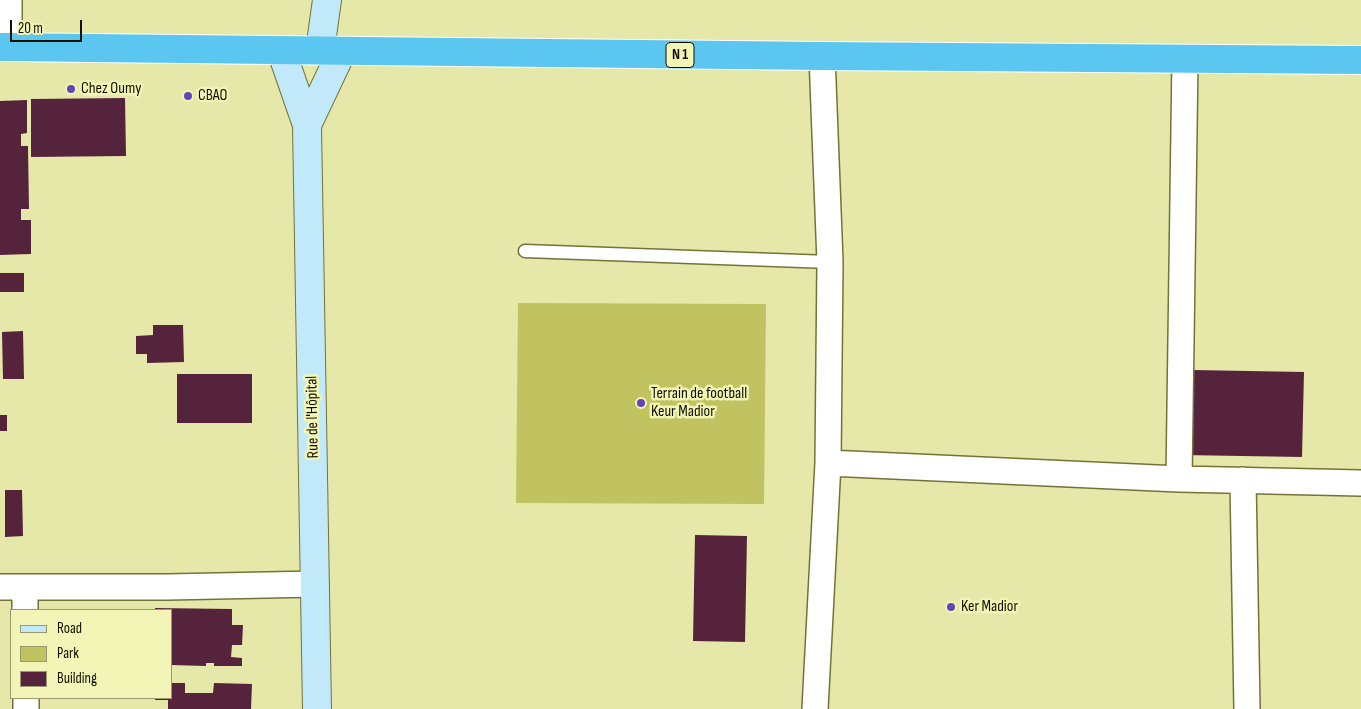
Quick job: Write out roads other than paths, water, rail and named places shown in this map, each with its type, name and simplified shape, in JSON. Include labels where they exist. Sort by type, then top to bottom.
[{"type":"highway","name":"N 1","points":[[5,47],[1361,60]]},
{"type":"main road","points":[[307,125],[331,51],[327,0]]},
{"type":"main road","points":[[281,50],[307,125]]},
{"type":"main road","name":"Rue de l'Hôpital","points":[[307,125],[317,709]]},
{"type":"street","points":[[5,47],[9,0]]},
{"type":"street","points":[[815,709],[828,463],[830,262],[822,56]]},
{"type":"street","points":[[1179,479],[1185,59]]},
{"type":"street","points":[[828,463],[1179,479],[1361,483]]},
{"type":"street","points":[[1243,480],[1247,709]]},
{"type":"street","points":[[0,586],[25,598],[158,587],[316,584]]},
{"type":"lane","points":[[525,251],[830,262]]},
{"type":"place","name":"Chez Oumy","points":[[71,89]]},
{"type":"place","name":"CBAO","points":[[188,96]]},
{"type":"place","name":"Terrain de football Keur Madior","points":[[641,403]]},
{"type":"place","name":"Ker Madior","points":[[951,607]]}]
